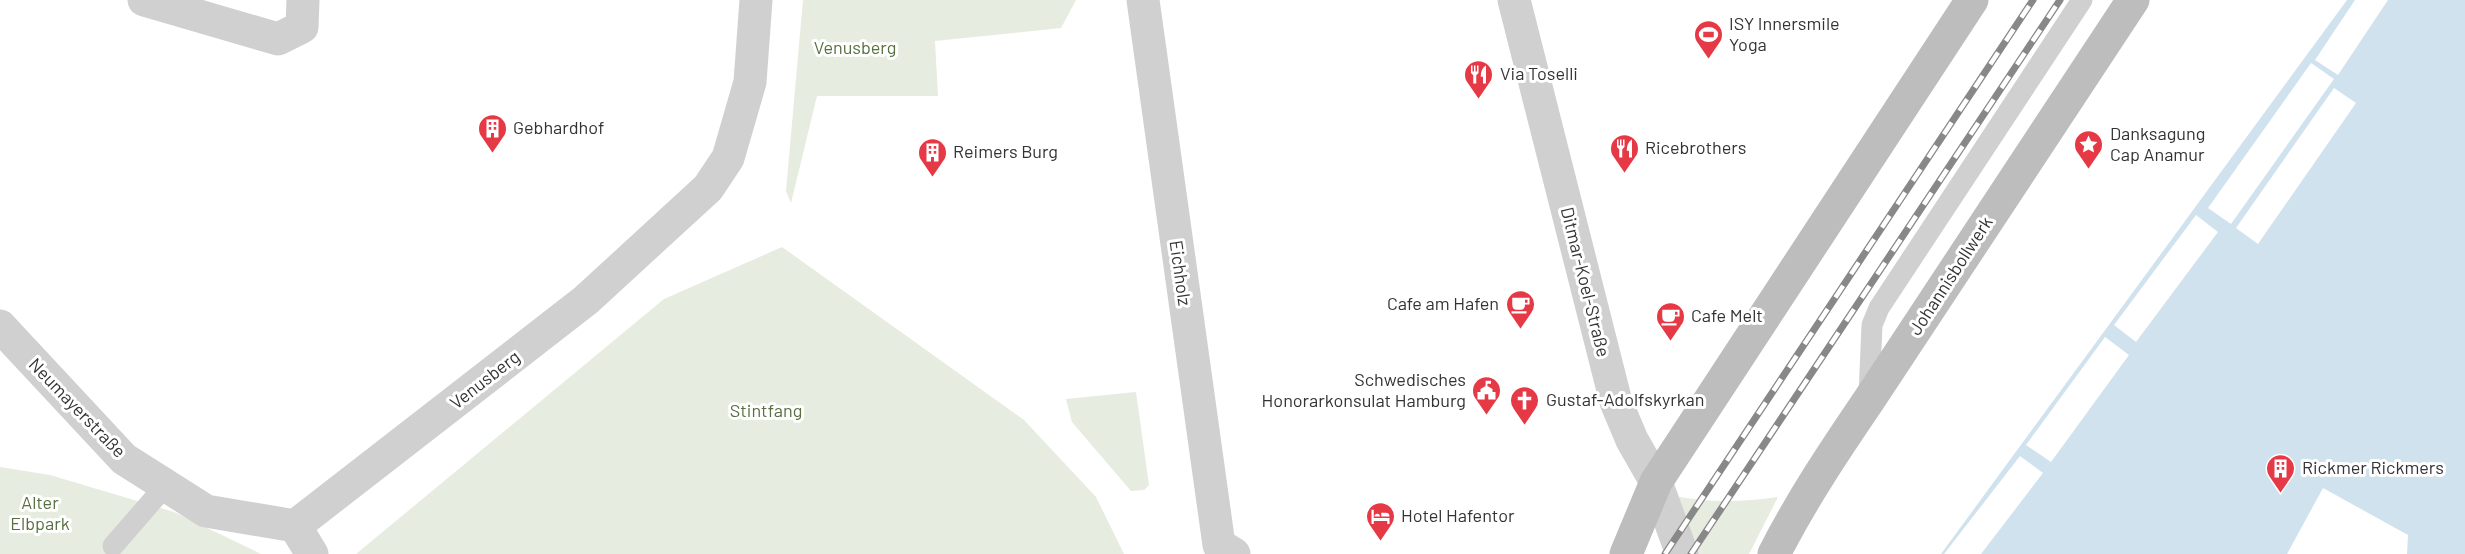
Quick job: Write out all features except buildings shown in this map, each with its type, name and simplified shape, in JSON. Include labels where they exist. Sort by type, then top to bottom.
[{"type":"main road","points":[[1626,554],[1656,482],[1972,0]]},
{"type":"main road","name":"Johannisbollwerk","points":[[1774,554],[1801,502],[2133,0]]},
{"type":"street","points":[[144,0],[278,39],[302,13]]},
{"type":"street","name":"Venusberg","points":[[295,526],[586,300],[708,188],[728,158],[750,82],[756,0]]},
{"type":"street","name":"Eichholz","points":[[1143,0],[1226,549]]},
{"type":"street","name":"Ditmar-Koel-Straße","points":[[1514,0],[1613,391],[1632,440],[1656,482],[1682,554]]},
{"type":"street","name":"Neumayerstraße","points":[[0,326],[87,423],[124,459],[206,511],[295,526]]},
{"type":"street","points":[[295,526],[312,554]]},
{"type":"lane","points":[[1869,400],[1872,325],[1879,308],[2082,0]]},
{"type":"lane","points":[[113,546],[166,485]]},
{"type":"green space","name":"Venusberg","points":[[803,0],[1076,0],[1061,28],[935,41],[938,96],[817,96],[791,203],[786,191]]},
{"type":"green space","name":"Stintfang","points":[[782,247],[1024,420],[1096,497],[1124,554],[356,554],[664,299]]},
{"type":"green space","points":[[1136,392],[1149,485],[1144,490],[1131,491],[1072,422],[1066,399]]},
{"type":"green space","name":"Alter Elbpark","points":[[0,467],[50,475],[174,512],[261,554],[0,554]]},
{"type":"green space","points":[[1674,496],[1726,501],[1778,497],[1749,554],[1695,554]]},
{"type":"water","points":[[2347,0],[2465,0],[2465,554],[1941,554]]},
{"type":"pier","points":[[2355,0],[2388,0],[2338,75],[2315,60]]},
{"type":"pier","points":[[2311,63],[2334,79],[2231,224],[2208,208]]},
{"type":"pier","points":[[2334,88],[2356,103],[2258,244],[2236,228]]},
{"type":"pier","points":[[2196,215],[2218,232],[2136,342],[2114,325]]},
{"type":"pier","points":[[2105,337],[2129,355],[2051,462],[2026,445]]},
{"type":"pier","points":[[2020,456],[2043,473],[1981,554],[1944,554]]},
{"type":"pier","points":[[2323,488],[2408,535],[2407,554],[2287,554]]},
{"type":"railway","points":[[1665,554],[2033,0]]},
{"type":"railway","points":[[1691,554],[2060,0]]},
{"type":"place","name":"ISY Innersmile Yoga","points":[[1708,60]]},
{"type":"place","name":"Via Toselli","points":[[1479,100]]},
{"type":"place","name":"Gebhardhof","points":[[492,154]]},
{"type":"place","name":"Danksagung Cap Anamur","points":[[2089,170]]},
{"type":"place","name":"Ricebrothers","points":[[1624,174]]},
{"type":"place","name":"Reimers Burg","points":[[932,178]]},
{"type":"place","name":"Cafe am Hafen","points":[[1520,330]]},
{"type":"place","name":"Cafe Melt","points":[[1670,342]]},
{"type":"place","name":"Schwedisches Honorarkonsulat Hamburg","points":[[1487,416]]},
{"type":"place","name":"Gustaf-Adolfskyrkan","points":[[1525,426]]},
{"type":"place","name":"Rickmer Rickmers","points":[[2281,494]]},
{"type":"place","name":"Hotel Hafentor","points":[[1380,542]]}]
